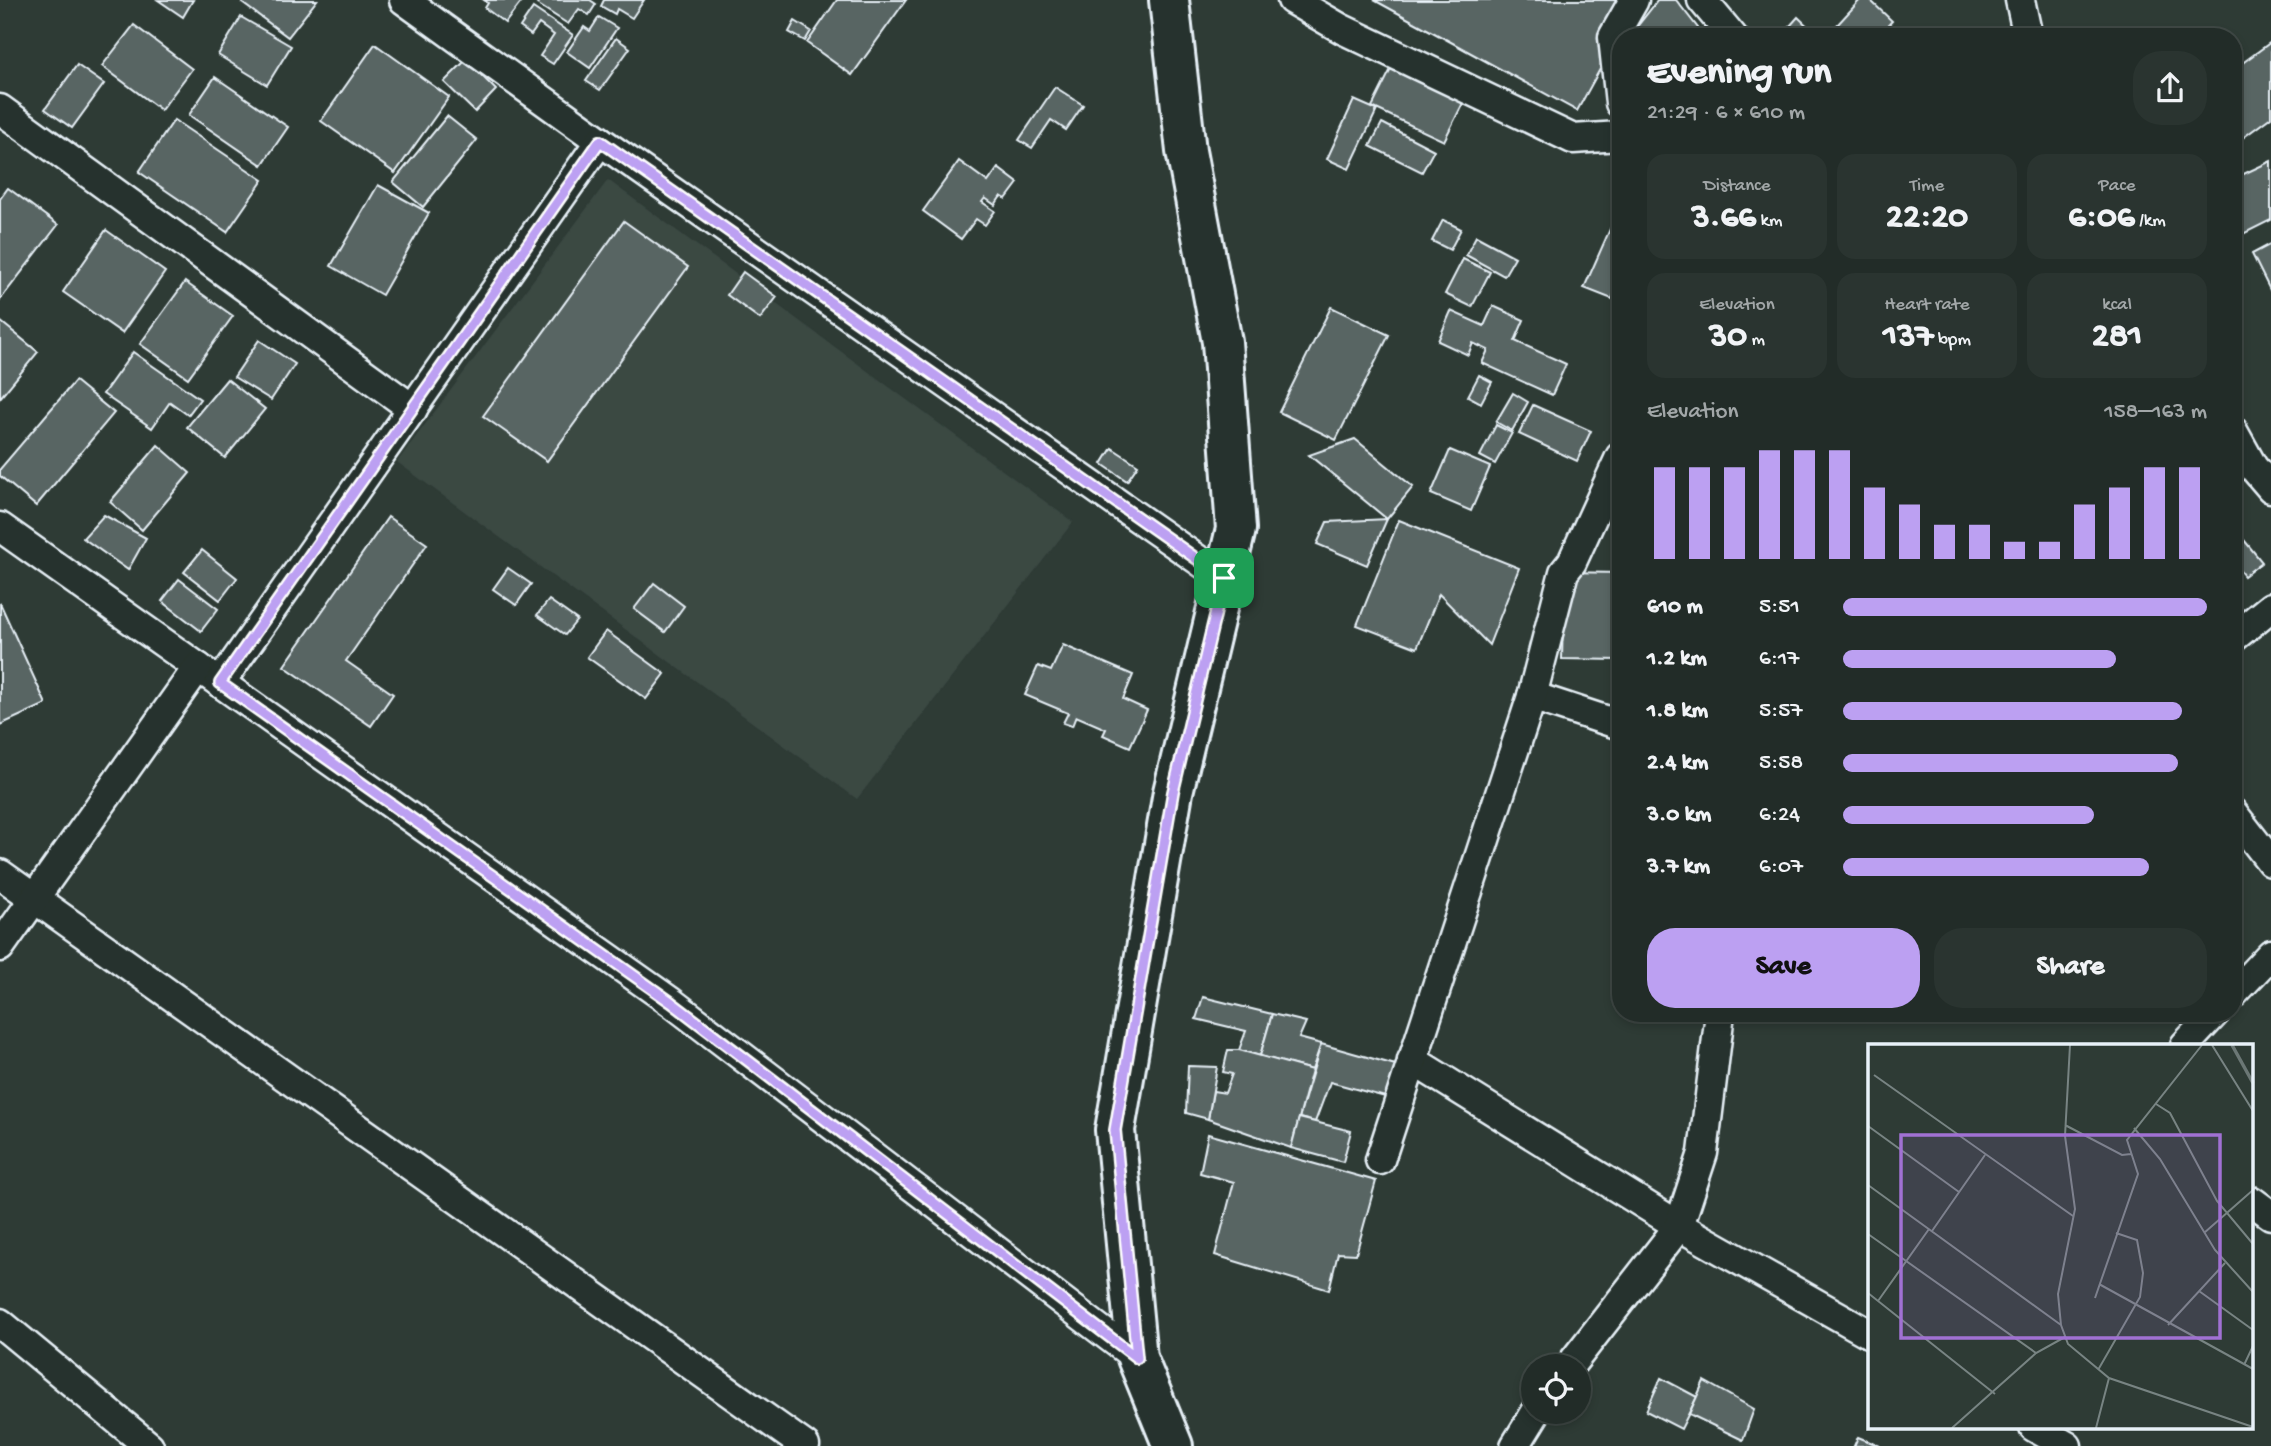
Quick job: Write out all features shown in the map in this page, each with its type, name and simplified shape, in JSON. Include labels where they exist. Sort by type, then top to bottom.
[{"type":"main road","points":[[1167,1444],[1137,1358],[1115,1130],[1173,792],[1236,530],[1222,342],[1186,151],[1169,0]]},
{"type":"street","points":[[404,0],[600,141],[1224,578]]},
{"type":"street","points":[[1292,0],[1342,29],[1573,139],[1612,137]]},
{"type":"street","points":[[1618,28],[1634,0]]},
{"type":"street","points":[[1702,0],[1725,28]]},
{"type":"street","points":[[2020,0],[2026,28]]},
{"type":"street","points":[[0,109],[413,409]]},
{"type":"street","points":[[0,947],[34,898],[413,409],[600,141]]},
{"type":"street","points":[[2242,447],[2253,467],[2271,488]]},
{"type":"street","points":[[1380,1160],[1532,696],[1564,572],[1572,562],[1612,474]]},
{"type":"street","points":[[0,527],[671,1002],[1137,1358]]},
{"type":"street","points":[[2242,631],[2271,607]]},
{"type":"street","points":[[1532,696],[1612,722]]},
{"type":"street","points":[[2242,825],[2271,862]]},
{"type":"street","points":[[0,874],[805,1446]]},
{"type":"street","points":[[2242,985],[2271,954]]},
{"type":"street","points":[[1579,1354],[1679,1226],[1703,1153],[1719,1022]]},
{"type":"street","points":[[2186,1044],[2207,1022]]},
{"type":"street","points":[[1412,1060],[1679,1226],[1868,1333]]},
{"type":"street","points":[[2254,1202],[2271,1215]]},
{"type":"street","points":[[0,1323],[149,1446]]},
{"type":"street","points":[[1516,1446],[1529,1424]]},
{"type":"street","points":[[2036,1428],[2067,1446]]},
{"type":"shaded area","points":[[608,180],[1073,522],[857,799],[397,462]]},
{"type":"building","points":[[158,0],[193,0],[183,17]]},
{"type":"building","points":[[244,0],[317,0],[288,37],[242,3]]},
{"type":"building","points":[[484,0],[522,1],[505,23],[485,8],[488,3]]},
{"type":"building","points":[[540,0],[590,0],[596,4],[589,15],[579,9],[568,24],[537,4]]},
{"type":"building","points":[[604,0],[644,0],[632,18],[617,9],[615,14],[601,6]]},
{"type":"building","points":[[837,0],[906,0],[852,75],[807,43]]},
{"type":"building","points":[[1374,0],[1638,0],[1623,28],[1612,28],[1612,47],[1577,111]]},
{"type":"building","points":[[1658,0],[1676,0],[1698,28],[1636,28]]},
{"type":"building","points":[[1860,0],[1870,0],[1892,21],[1885,28],[1834,28]]},
{"type":"building","points":[[533,8],[573,35],[553,64],[540,56],[554,35],[539,24],[531,35],[520,27]]},
{"type":"building","points":[[241,17],[291,46],[267,85],[218,55]]},
{"type":"building","points":[[599,17],[617,28],[590,68],[567,52],[584,27],[590,31]]},
{"type":"building","points":[[1798,17],[1810,28],[1788,28]]},
{"type":"building","points":[[795,21],[811,31],[805,41],[789,32]]},
{"type":"building","points":[[134,25],[192,69],[161,110],[102,66]]},
{"type":"building","points":[[616,38],[630,48],[600,90],[586,81]]},
{"type":"building","points":[[2271,42],[2271,117],[2242,138],[2242,63]]},
{"type":"building","points":[[375,44],[449,97],[395,173],[321,121]]},
{"type":"building","points":[[466,60],[496,90],[475,112],[444,82]]},
{"type":"building","points":[[77,65],[104,84],[72,128],[45,109]]},
{"type":"building","points":[[1391,69],[1463,103],[1444,141],[1372,107]]},
{"type":"building","points":[[215,77],[288,127],[262,165],[189,115]]},
{"type":"building","points":[[1055,87],[1083,105],[1066,130],[1051,120],[1032,148],[1019,140]]},
{"type":"building","points":[[1354,100],[1377,110],[1349,169],[1327,159]]},
{"type":"building","points":[[447,116],[477,140],[423,207],[393,182]]},
{"type":"building","points":[[174,120],[263,180],[227,232],[139,172]]},
{"type":"building","points":[[1382,123],[1434,150],[1422,172],[1370,146]]},
{"type":"building","points":[[959,161],[988,182],[998,168],[1018,183],[1006,199],[1001,196],[995,205],[985,198],[982,202],[995,211],[985,225],[976,219],[961,239],[923,211]]},
{"type":"building","points":[[2271,161],[2271,220],[2242,234],[2242,175]]},
{"type":"building","points":[[378,185],[429,213],[382,295],[331,266]]},
{"type":"building","points":[[8,188],[58,225],[0,300],[0,199]]},
{"type":"building","points":[[1443,220],[1461,229],[1450,250],[1432,241]]},
{"type":"building","points":[[624,221],[688,267],[547,461],[483,416]]},
{"type":"building","points":[[1612,225],[1612,299],[1584,288]]},
{"type":"building","points":[[106,230],[165,272],[122,333],[63,292]]},
{"type":"building","points":[[1476,236],[1515,257],[1504,276],[1466,255]]},
{"type":"building","points":[[2271,244],[2271,292],[2252,254]]},
{"type":"building","points":[[1463,259],[1490,272],[1472,307],[1445,294]]},
{"type":"building","points":[[743,272],[777,297],[760,319],[727,295]]},
{"type":"building","points":[[185,282],[233,316],[188,378],[140,344]]},
{"type":"building","points":[[1493,306],[1524,320],[1515,341],[1566,364],[1552,395],[1482,363],[1488,350],[1473,343],[1468,355],[1438,341],[1451,311],[1484,326]]},
{"type":"building","points":[[1331,307],[1389,335],[1336,440],[1279,412]]},
{"type":"building","points":[[0,321],[38,352],[0,398]]},
{"type":"building","points":[[259,340],[295,364],[271,400],[234,377]]},
{"type":"building","points":[[133,352],[200,399],[188,415],[170,402],[152,428],[103,394]]},
{"type":"building","points":[[1479,375],[1492,382],[1481,403],[1468,396]]},
{"type":"building","points":[[227,379],[265,409],[225,458],[187,427]]},
{"type":"building","points":[[75,381],[114,413],[36,506],[0,476],[0,469]]},
{"type":"building","points":[[1513,393],[1528,402],[1512,431],[1496,422]]},
{"type":"building","points":[[1533,405],[1591,431],[1577,461],[1519,434]]},
{"type":"building","points":[[1496,425],[1512,433],[1495,464],[1480,456]]},
{"type":"building","points":[[1355,439],[1413,487],[1387,519],[1309,455]]},
{"type":"building","points":[[158,445],[190,473],[142,530],[110,502]]},
{"type":"building","points":[[1112,448],[1138,465],[1127,481],[1102,464]]},
{"type":"building","points":[[1450,450],[1490,467],[1471,511],[1431,494]]},
{"type":"building","points":[[104,515],[146,538],[128,570],[83,538]]},
{"type":"building","points":[[388,517],[427,544],[346,661],[393,694],[371,726],[284,666]]},
{"type":"building","points":[[1387,519],[1367,565],[1317,544],[1327,522]]},
{"type":"building","points":[[1399,520],[1519,568],[1489,645],[1439,594],[1417,648],[1357,625]]},
{"type":"building","points":[[2244,540],[2262,562],[2244,576],[2242,573]]},
{"type":"building","points":[[202,550],[237,578],[220,600],[184,572]]},
{"type":"building","points":[[508,568],[531,584],[516,605],[493,589]]},
{"type":"building","points":[[1564,572],[1612,573],[1612,660],[1562,659]]},
{"type":"building","points":[[179,579],[218,609],[201,631],[162,601]]},
{"type":"building","points":[[654,583],[684,606],[665,632],[634,609]]},
{"type":"building","points":[[549,600],[577,620],[565,635],[537,615]]},
{"type":"building","points":[[0,603],[46,704],[0,725]]},
{"type":"building","points":[[606,631],[665,674],[646,699],[587,657]]},
{"type":"building","points":[[1063,645],[1133,675],[1123,699],[1147,710],[1130,747],[1103,735],[1106,729],[1076,716],[1072,726],[1063,723],[1068,713],[1025,695],[1038,666],[1051,671]]},
{"type":"building","points":[[1203,997],[1272,1014],[1260,1056],[1239,1050],[1246,1031],[1196,1019]]},
{"type":"building","points":[[1272,1014],[1306,1022],[1299,1038],[1321,1044],[1312,1070],[1260,1056]]},
{"type":"building","points":[[1321,1044],[1399,1066],[1389,1098],[1330,1082],[1315,1122],[1299,1118]]},
{"type":"building","points":[[1228,1050],[1239,1050],[1312,1070],[1291,1148],[1208,1119],[1213,1091],[1225,1093],[1232,1074],[1223,1072]]},
{"type":"building","points":[[1188,1066],[1217,1067],[1208,1119],[1186,1113]]},
{"type":"building","points":[[1299,1118],[1351,1131],[1343,1162],[1291,1148]]},
{"type":"building","points":[[1208,1134],[1376,1181],[1356,1254],[1338,1253],[1329,1290],[1215,1255],[1234,1182],[1200,1173]]},
{"type":"building","points":[[1661,1378],[1697,1397],[1681,1429],[1646,1411]]},
{"type":"building","points":[[1704,1381],[1754,1409],[1743,1440],[1689,1414]]},
{"type":"building","points":[[1858,1437],[1880,1446],[1854,1446]]},
{"type":"route","points":[[600,141],[1224,578],[1173,792],[1115,1130],[1137,1358],[671,1002],[220,683],[600,141]]}]
